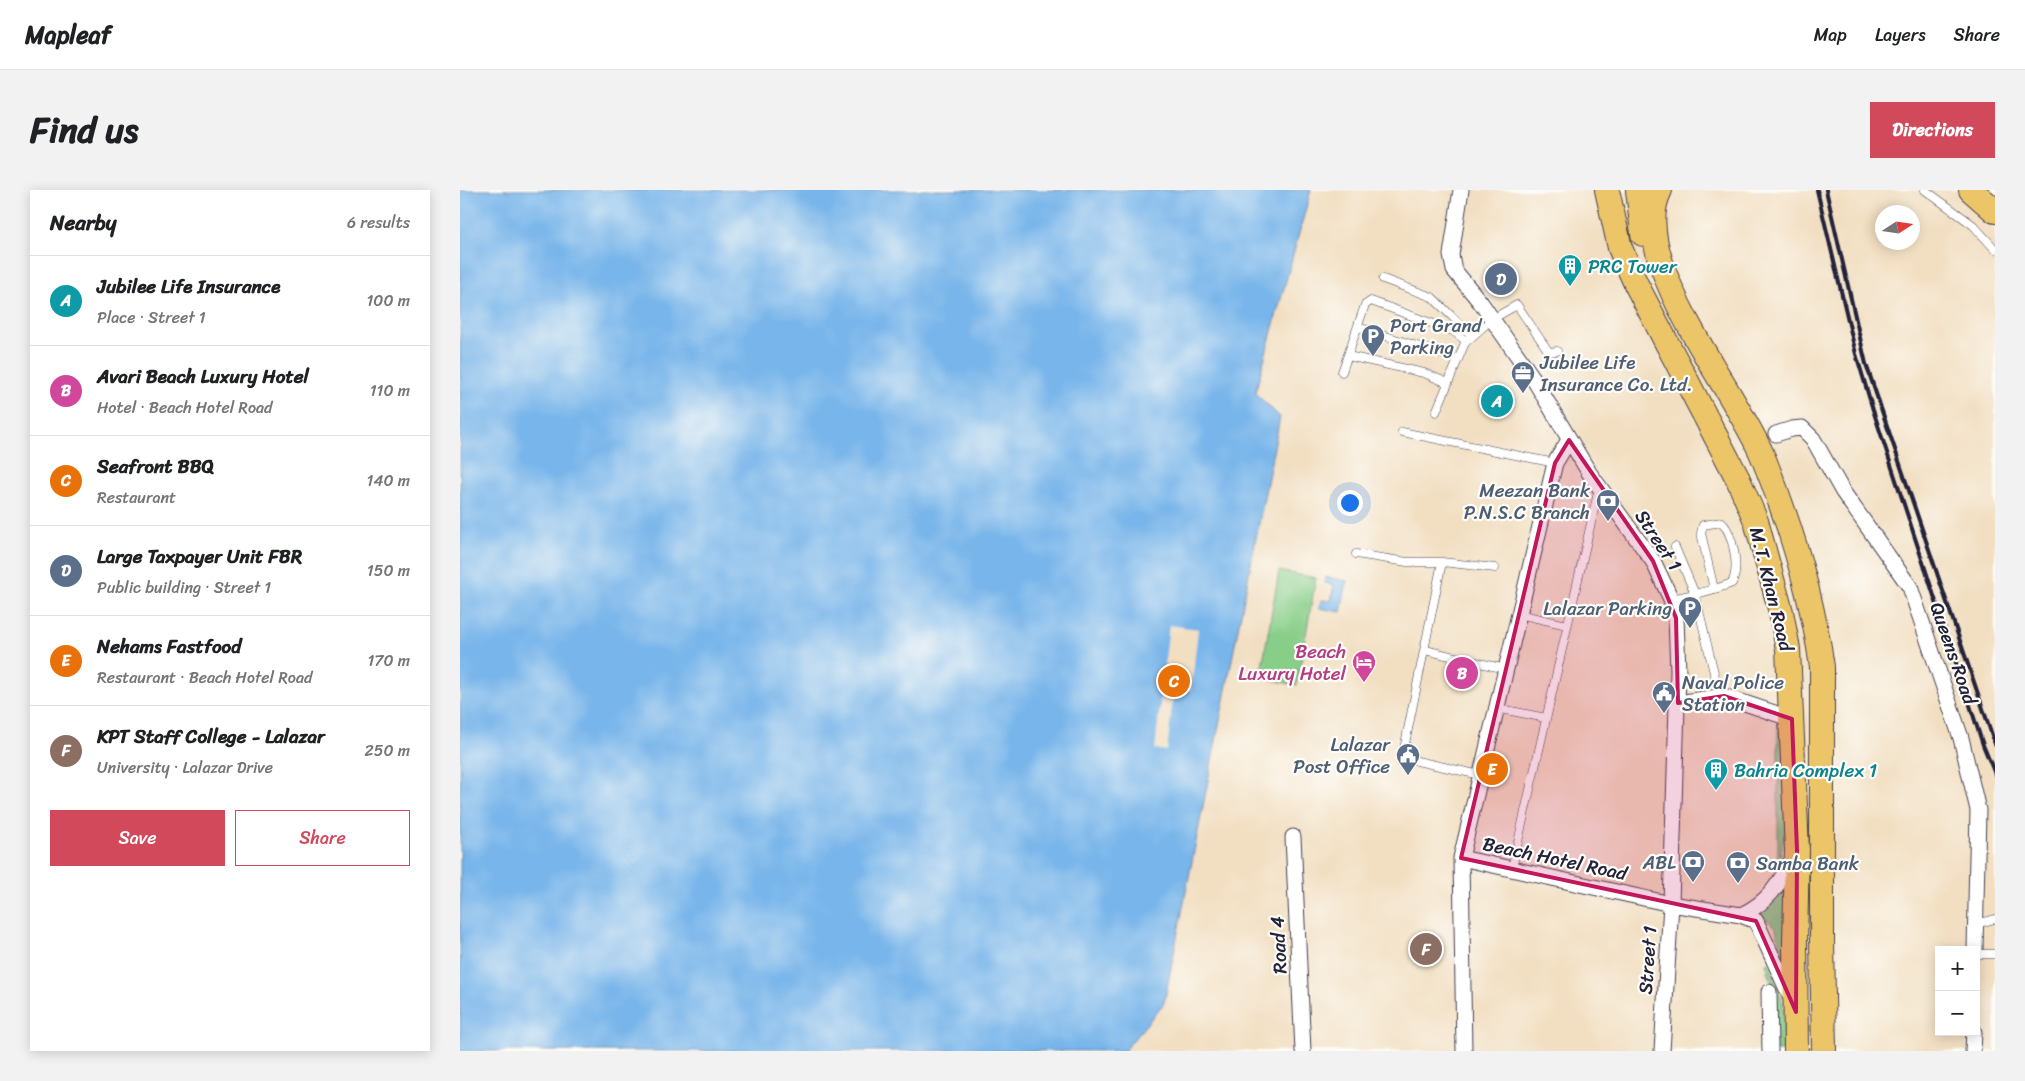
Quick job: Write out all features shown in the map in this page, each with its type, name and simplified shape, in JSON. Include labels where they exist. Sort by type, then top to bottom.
[{"type":"highway","name":"M.T. Khan Road","points":[[1607,190],[1620,248],[1636,284],[1738,479],[1756,521],[1771,569],[1788,649],[1792,719],[1797,850],[1796,1051]]},
{"type":"highway","points":[[1630,190],[1630,206],[1639,247],[1657,300],[1670,329],[1735,442],[1767,515],[1790,592],[1804,656],[1801,692],[1792,719]]},
{"type":"highway","points":[[1638,190],[1638,204],[1645,244],[1663,296],[1675,322],[1753,464],[1779,528],[1795,586],[1814,732],[1822,778]]},
{"type":"highway","name":"M.T. Khan Road","points":[[1660,190],[1653,212],[1655,246],[1673,292],[1762,454],[1804,573],[1816,623],[1822,667],[1824,1051]]},
{"type":"highway","points":[[1971,190],[1995,211]]},
{"type":"street","name":"Street 1","points":[[1461,190],[1452,247],[1452,265],[1545,396],[1568,440],[1653,561],[1671,598],[1678,637],[1678,703],[1672,904],[1662,1051]]},
{"type":"street","name":"Queens Road","points":[[1776,434],[1792,428],[1802,428],[1813,439],[1843,492],[1910,587],[1961,738],[1978,810],[1975,946]]},
{"type":"street","name":"Beach Hotel Road","points":[[1568,440],[1555,463],[1461,858],[1672,904],[1741,916],[1756,921],[1778,965],[1796,1012]]},
{"type":"street","points":[[1678,703],[1724,696],[1792,719]]},
{"type":"street","name":"Road 4","points":[[1293,837],[1303,1051]]},
{"type":"street","points":[[1741,916],[1758,907],[1772,894],[1797,850]]},
{"type":"street","points":[[1461,858],[1464,1051]]},
{"type":"street","points":[[1769,992],[1770,1051]]},
{"type":"street","points":[[1973,1051],[1974,1036]]},
{"type":"lane","points":[[1925,190],[1973,225],[1995,249]]},
{"type":"lane","points":[[1383,279],[1432,297],[1469,339]]},
{"type":"lane","points":[[1342,372],[1365,305],[1371,301],[1453,331],[1469,339]]},
{"type":"lane","points":[[1436,412],[1458,359],[1469,339],[1492,320],[1517,304],[1550,352],[1557,351]]},
{"type":"lane","points":[[1358,327],[1458,359]]},
{"type":"lane","points":[[1348,356],[1424,373],[1448,383]]},
{"type":"lane","points":[[1402,432],[1555,463]]},
{"type":"lane","points":[[1512,868],[1600,486]]},
{"type":"lane","points":[[1671,598],[1695,594],[1714,589],[1732,583],[1736,569],[1727,528],[1722,522],[1702,525],[1714,589]]},
{"type":"lane","points":[[1675,547],[1695,594],[1716,681],[1724,696]]},
{"type":"lane","points":[[1356,554],[1408,562],[1442,562],[1495,568]]},
{"type":"lane","points":[[1442,562],[1405,751],[1410,758],[1417,761],[1480,775]]},
{"type":"lane","points":[[1518,614],[1567,625]]},
{"type":"lane","points":[[1424,650],[1505,669]]},
{"type":"lane","points":[[1496,708],[1546,718]]},
{"type":"lane","points":[[1976,924],[1995,919]]},
{"type":"lane","points":[[1980,954],[1995,954]]},
{"type":"highlighted area","points":[[1569,440],[1653,561],[1676,618],[1678,703],[1724,696],[1792,719],[1797,850],[1796,1012],[1756,921],[1461,858],[1555,463]]},
{"type":"green space","points":[[1279,571],[1316,578],[1297,685],[1260,678]]},
{"type":"green space","points":[[1778,718],[1786,726],[1786,828],[1778,869]]},
{"type":"green space","points":[[1786,874],[1787,972],[1776,929],[1769,921],[1751,912]]},
{"type":"green space","points":[[1769,962],[1783,1004],[1785,1051],[1776,1051],[1777,1004],[1766,963]]},
{"type":"water","points":[[460,190],[1311,190],[1255,393],[1280,417],[1164,1003],[1124,1051],[460,1051]]},
{"type":"water","points":[[1326,577],[1347,581],[1341,612],[1319,608],[1321,600],[1331,601],[1334,585],[1325,583]]},
{"type":"pier","points":[[1169,625],[1198,629],[1191,690],[1174,689],[1167,751],[1155,749]]},
{"type":"railway","points":[[1817,190],[1856,354],[1873,410],[1983,745],[1995,774]]},
{"type":"railway","points":[[1826,190],[1866,364],[1995,744]]},
{"type":"place","name":"Large Taxpayer Unit FBR","points":[[1501,279]]},
{"type":"place","name":"PRC Tower","points":[[1570,287]]},
{"type":"place","name":"Port Grand Parking","points":[[1373,357]]},
{"type":"place","name":"Jubilee Life Insurance Co. Ltd.","points":[[1523,394]]},
{"type":"place","name":"Jubilee Life Insurance","points":[[1497,401]]},
{"type":"place","name":"Meezan Bank P.N.S.C Branch","points":[[1608,522]]},
{"type":"place","name":"Lalazar Parking","points":[[1690,629]]},
{"type":"place","name":"Avari Beach Luxury Hotel","points":[[1462,673]]},
{"type":"place","name":"Seafront BBQ","points":[[1174,681]]},
{"type":"place","name":"Beach Luxury Hotel","points":[[1364,683]]},
{"type":"place","name":"Naval Police Station","points":[[1664,714]]},
{"type":"place","name":"Nehams Fastfood","points":[[1492,769]]},
{"type":"place","name":"Lalazar Post Office","points":[[1408,776]]},
{"type":"place","name":"Bahria Complex 1","points":[[1716,791]]},
{"type":"place","name":"ABL","points":[[1693,883]]},
{"type":"place","name":"Samba Bank","points":[[1738,884]]},
{"type":"place","name":"KPT Staff College - Lalazar","points":[[1426,949]]}]
